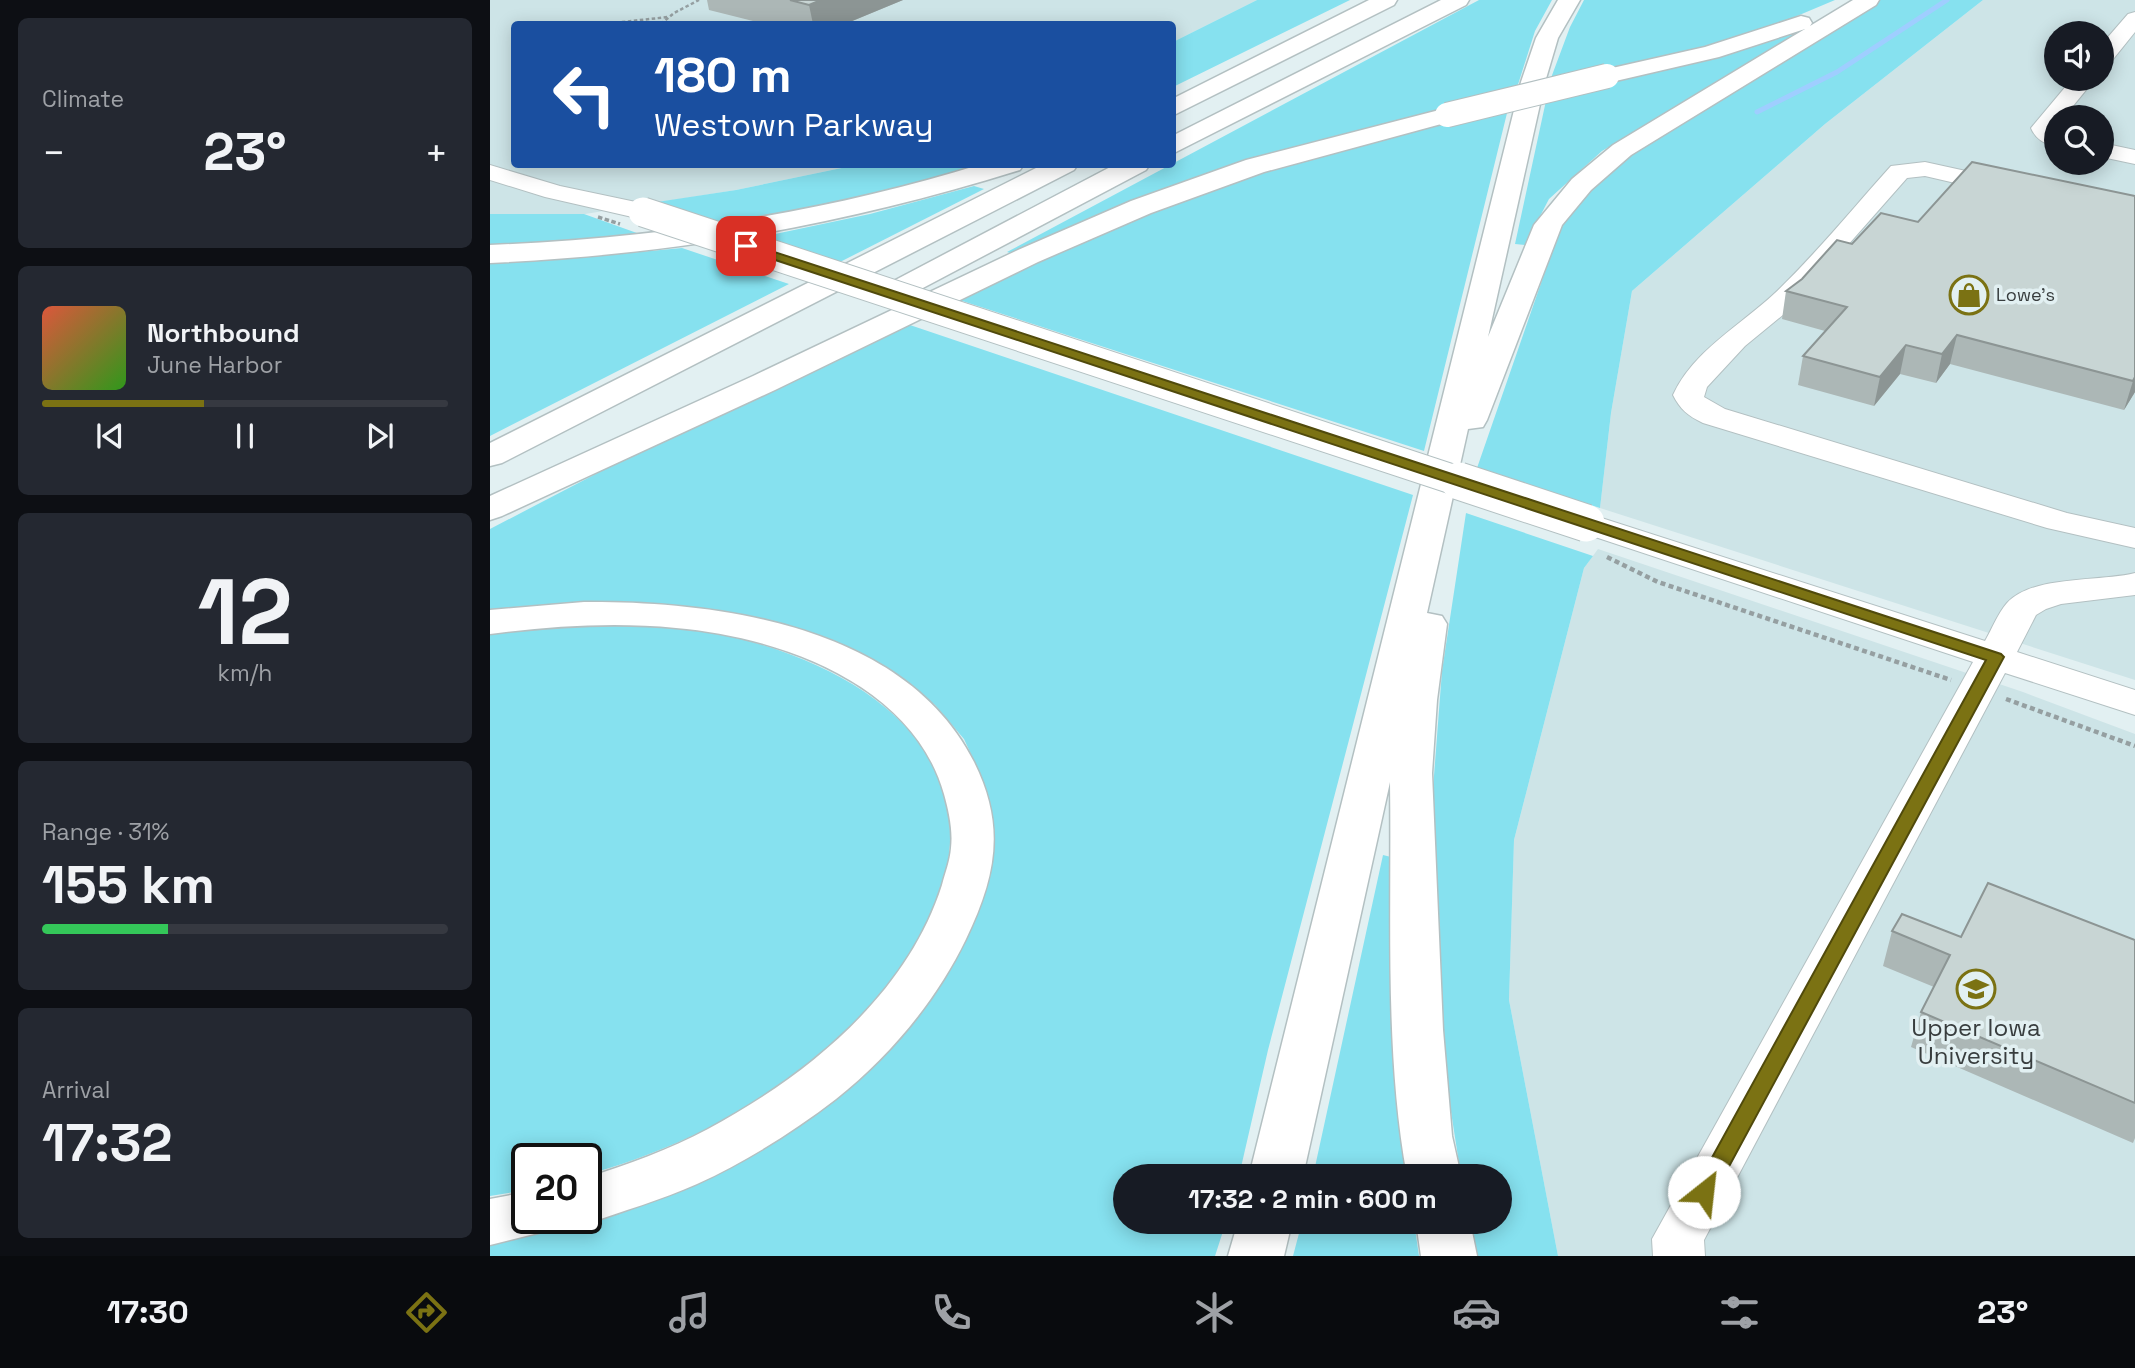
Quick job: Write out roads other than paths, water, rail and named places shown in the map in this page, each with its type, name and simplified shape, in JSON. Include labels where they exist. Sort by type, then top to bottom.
[{"type":"highway","points":[[1176,107],[1386,0]]},
{"type":"highway","points":[[1176,144],[1458,0]]},
{"type":"highway","points":[[1279,1164],[1533,82],[1547,38],[1569,0]]},
{"type":"highway","points":[[490,508],[764,383],[1028,256],[1128,212],[1255,166],[1447,115],[1764,37],[1851,0]]},
{"type":"highway","points":[[1431,511],[1491,374],[1548,225],[1566,197],[1591,172],[1622,150],[1868,0]]},
{"type":"highway","points":[[1176,100],[1263,63]]},
{"type":"highway","points":[[490,254],[631,247],[709,238],[806,221],[908,197],[999,168]]},
{"type":"highway","points":[[490,456],[1057,168]]},
{"type":"highway","points":[[490,508],[1129,168]]},
{"type":"highway","points":[[1416,573],[1430,608],[1417,699],[1411,773],[1418,1030],[1426,1136],[1432,1164]]},
{"type":"highway","points":[[490,622],[549,614],[671,615],[757,630],[798,642],[835,656],[886,684],[909,702],[946,746],[968,797],[973,857],[956,916],[917,985],[856,1053],[774,1117],[679,1168],[602,1195]]},
{"type":"highway","points":[[490,1222],[511,1218]]},
{"type":"highway","points":[[1256,1256],[1262,1234]]},
{"type":"highway","points":[[1445,1234],[1449,1256]]},
{"type":"street","points":[[2114,43],[2135,18]]},
{"type":"street","points":[[2062,105],[2074,91]]},
{"type":"street","points":[[490,150],[511,158]]},
{"type":"street","points":[[2114,153],[2135,157]]},
{"type":"street","points":[[538,168],[641,211],[1987,673],[2135,703]]},
{"type":"street","points":[[490,172],[554,192],[641,211]]},
{"type":"street","points":[[1679,1256],[1678,1239],[2021,609],[2034,598],[2052,594],[2119,590],[2135,584]]},
{"type":"lane","points":[[2030,192],[1925,169],[1900,171],[1785,299],[1735,340],[1693,384],[1688,395],[1691,403],[1700,411],[2060,521],[2135,538]]},
{"type":"waterway","points":[[1757,112],[1837,72],[1947,0]]},
{"type":"place","name":"Lowe's","points":[[1969,295]]},
{"type":"place","name":"Upper Iowa University","points":[[1976,989]]}]
